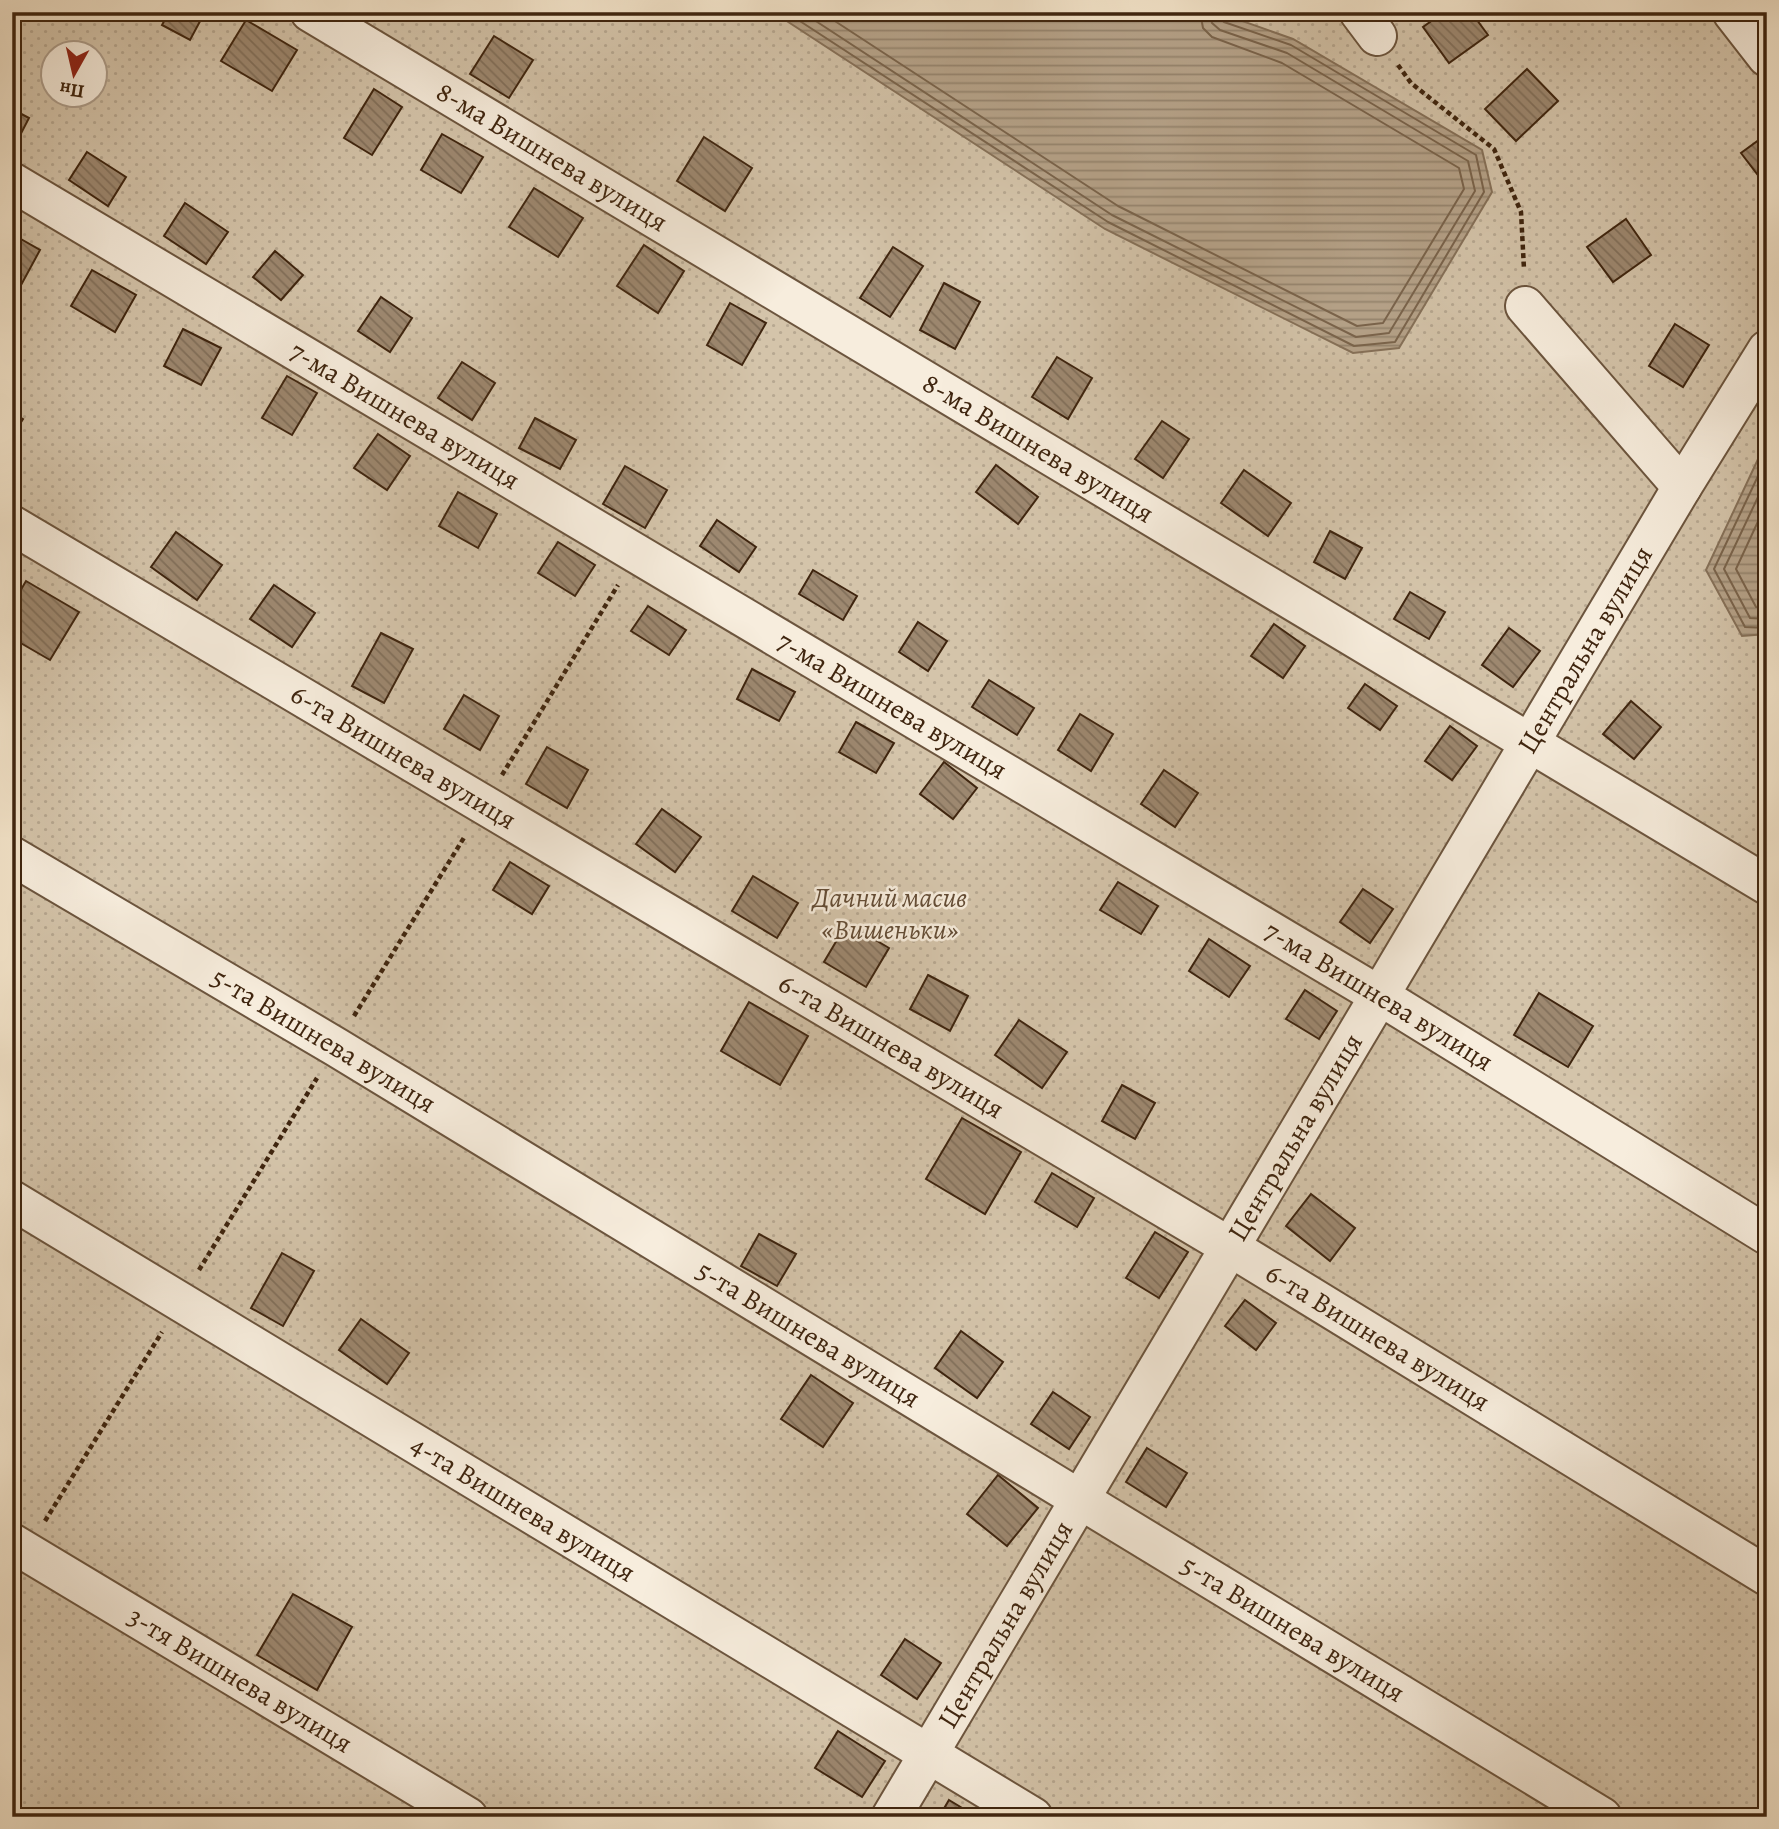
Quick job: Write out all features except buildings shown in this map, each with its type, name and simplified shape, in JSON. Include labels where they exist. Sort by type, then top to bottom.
[{"type":"street","name":"8-ма Вишнева вулиця","points":[[310,12],[1767,885]]},
{"type":"street","points":[[1732,12],[1767,57]]},
{"type":"street","name":"7-ма Вишнева вулиця","points":[[12,183],[1380,996],[1767,1235]]},
{"type":"street","points":[[1525,306],[1682,487]]},
{"type":"street","name":"Центральна вулиця","points":[[891,1817],[1682,487],[1767,350]]},
{"type":"street","name":"6-та Вишнева вулиця","points":[[12,525],[1230,1247],[1767,1576]]},
{"type":"street","name":"5-та Вишнева вулиця","points":[[12,856],[335,1047],[1602,1817]]},
{"type":"street","name":"4-та Вишнева вулиця","points":[[12,1200],[1033,1817]]},
{"type":"street","name":"3-тя Вишнева вулиця","points":[[12,1543],[468,1817]]},
{"type":"path","points":[[1368,24],[1411,83],[1494,149],[1521,212],[1525,306]]},
{"type":"green space","name":"Дачний масив «Вишеньки»","points":[[12,12],[1767,12],[1767,1817],[12,1817]]},
{"type":"water","points":[[773,12],[1217,12],[1293,39],[1482,150],[1492,192],[1399,348],[1353,353],[1105,229]]},
{"type":"water","points":[[1767,440],[1767,634],[1742,636],[1706,570]]}]
